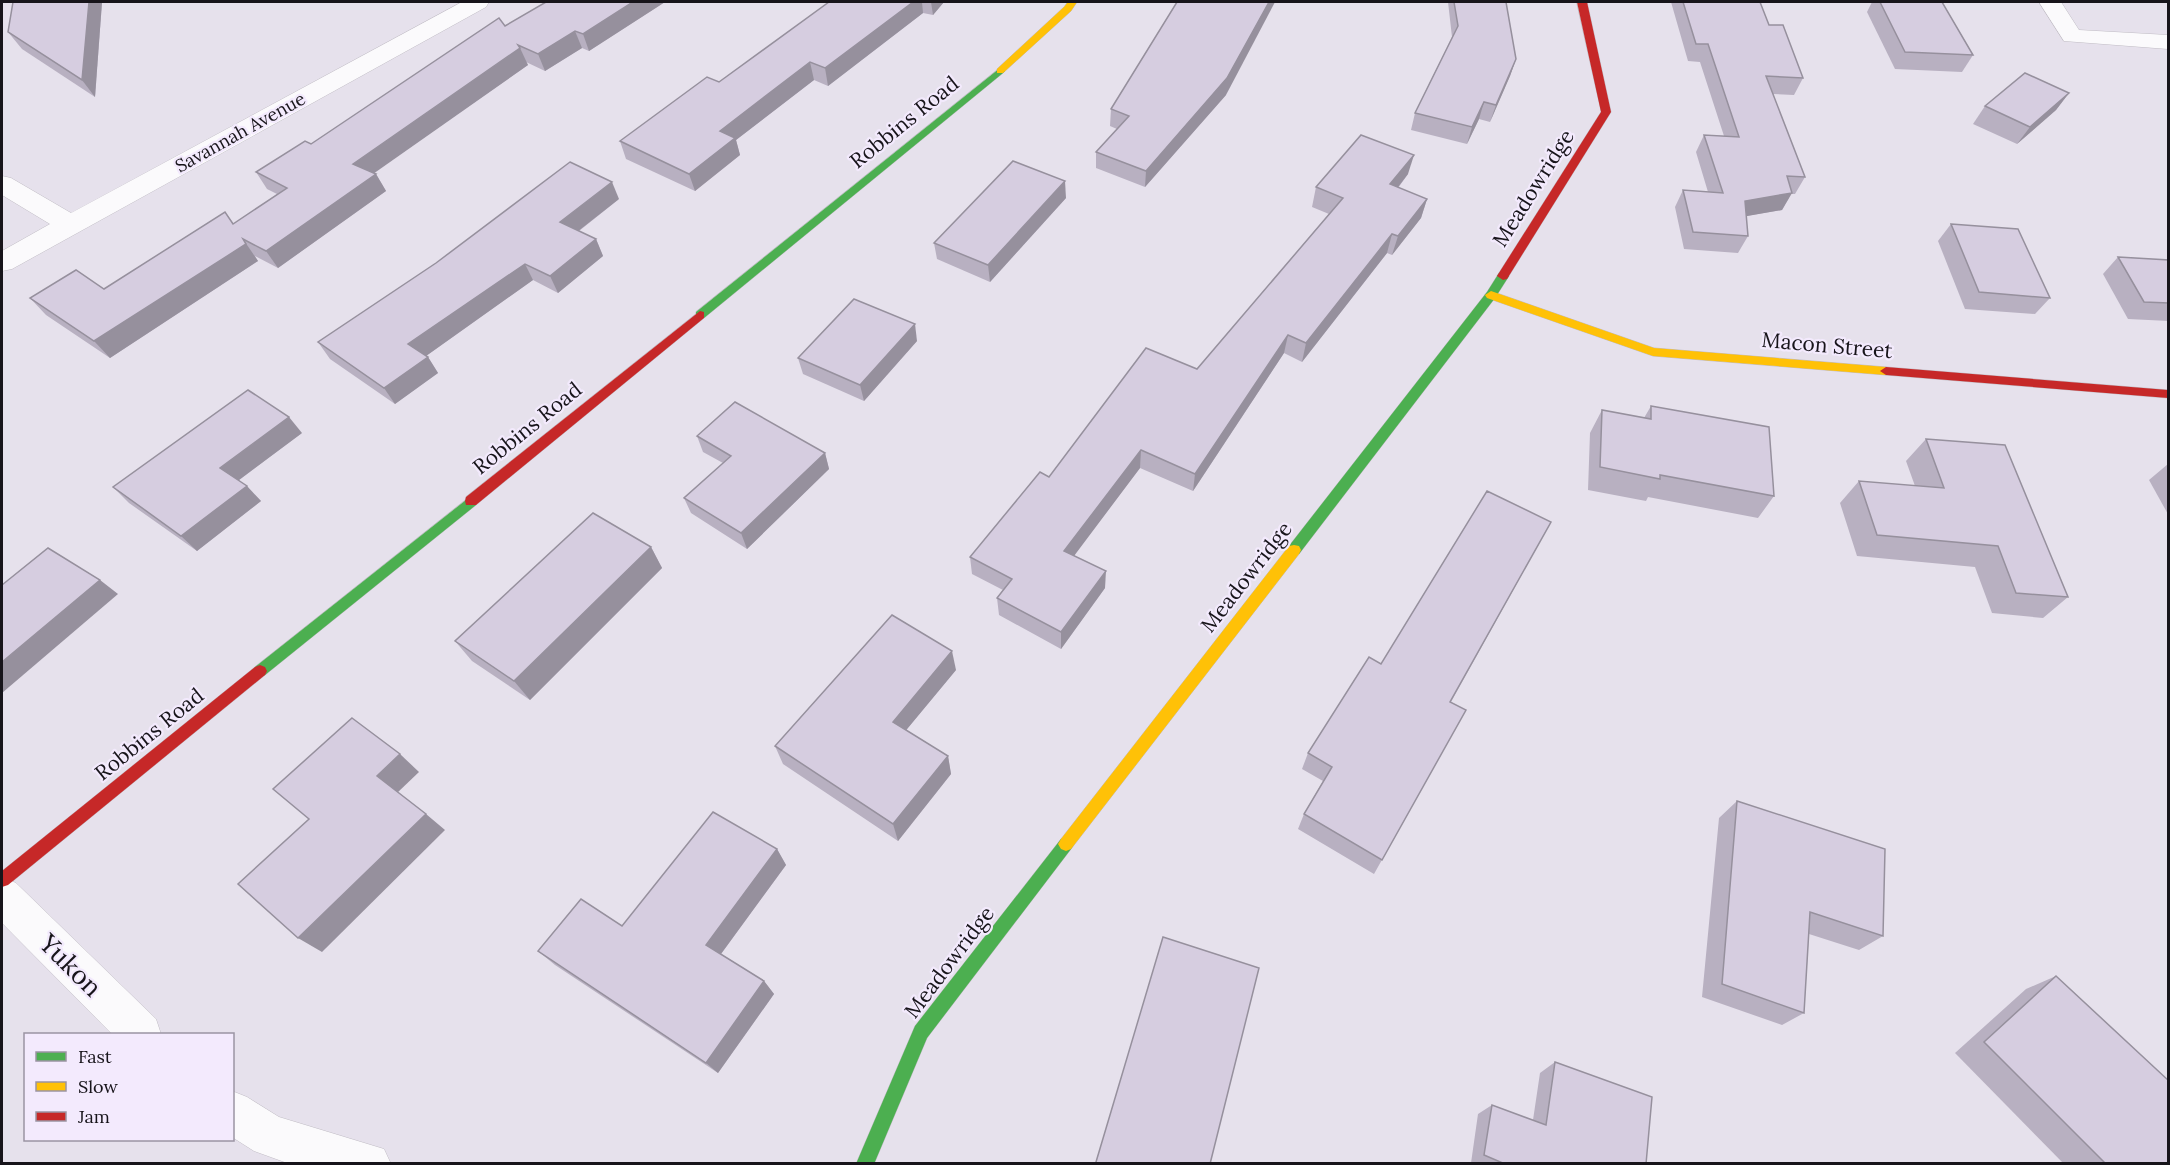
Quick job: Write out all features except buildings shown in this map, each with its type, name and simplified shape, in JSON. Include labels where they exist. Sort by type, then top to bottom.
[{"type":"street","name":"Savannah Avenue","points":[[2,262],[478,2]]},
{"type":"street","name":"Robbins Road","points":[[2,880],[985,84],[1068,9],[1072,2]]},
{"type":"street","name":"Meadowridge","points":[[865,1164],[921,1032],[1491,295],[1606,112],[1582,2]]},
{"type":"street","points":[[2050,2],[2072,36],[2169,42]]},
{"type":"street","points":[[2,184],[70,224]]},
{"type":"street","name":"Macon Street","points":[[1491,295],[1653,352],[2169,394]]},
{"type":"street","name":"Yukon","points":[[2,896],[139,1033]]},
{"type":"street","points":[[234,1113],[269,1136],[369,1164]]},
{"type":"traffic: fast","points":[[700,315],[1000,71]]},
{"type":"traffic: fast","points":[[1294,550],[1491,295],[1503,276]]},
{"type":"traffic: fast","points":[[260,671],[471,501]]},
{"type":"traffic: fast","points":[[865,1164],[921,1032],[1066,844]]},
{"type":"traffic: slow","points":[[1000,71],[1068,9],[1072,2]]},
{"type":"traffic: slow","points":[[1491,295],[1653,352],[1886,371]]},
{"type":"traffic: slow","points":[[1066,844],[1294,550]]},
{"type":"traffic: jam","points":[[1503,276],[1606,112],[1582,2]]},
{"type":"traffic: jam","points":[[471,501],[700,315]]},
{"type":"traffic: jam","points":[[1886,371],[2168,394]]},
{"type":"traffic: jam","points":[[2,880],[260,671]]}]
